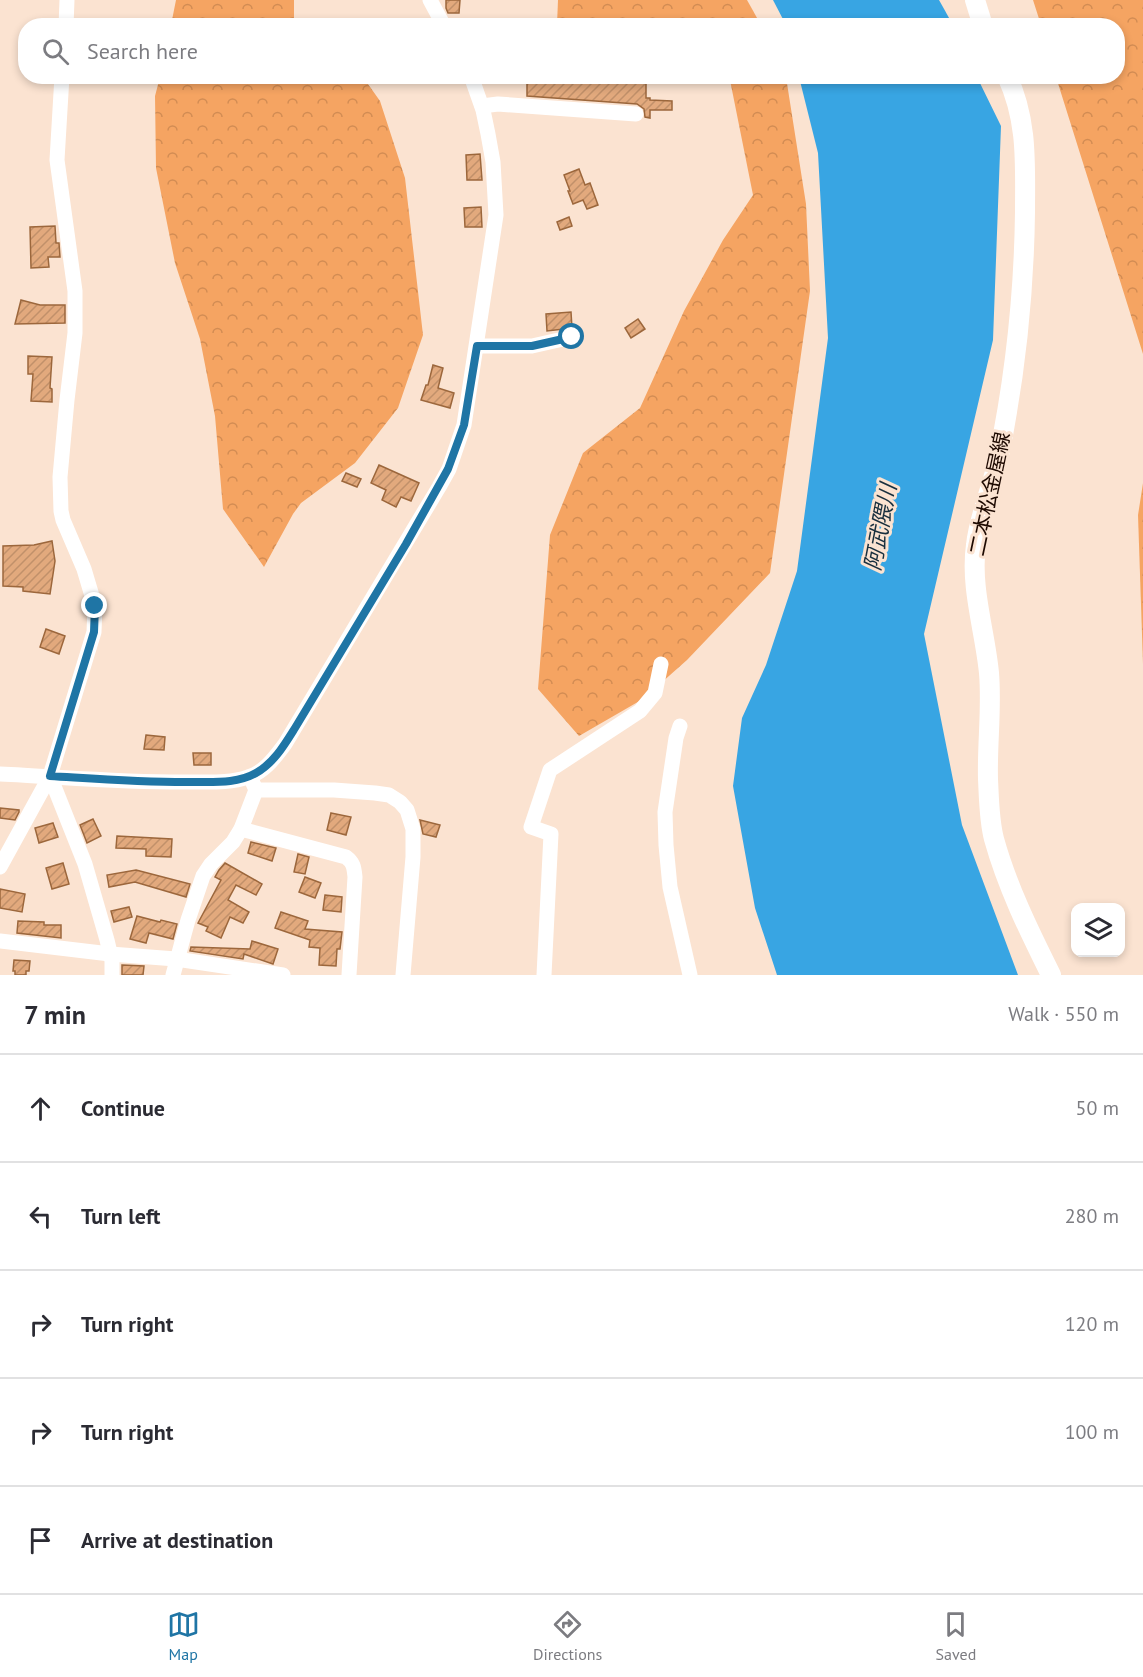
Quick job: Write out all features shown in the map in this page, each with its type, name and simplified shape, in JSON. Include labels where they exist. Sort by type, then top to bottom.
[{"type":"main road","points":[[975,0],[981,18]]},
{"type":"main road","name":"二本松金屋線","points":[[1010,84],[1022,117],[1024,136],[1023,271],[1016,355],[998,461],[977,537],[975,564],[990,675],[988,779],[994,837],[1016,900],[1051,975]]},
{"type":"street","points":[[66,18],[67,0]]},
{"type":"street","points":[[430,0],[440,18]]},
{"type":"street","points":[[0,867],[50,776],[94,632],[95,606],[61,511],[60,477],[75,333],[75,291],[57,160],[62,84]]},
{"type":"street","points":[[173,975],[203,876],[211,864],[233,842],[241,829],[253,784],[259,772],[270,762],[290,736],[444,478],[459,442],[477,346],[496,215],[493,162],[482,106],[474,84]]},
{"type":"street","points":[[482,106],[498,104],[636,114]]},
{"type":"street","points":[[477,346],[532,346],[572,337]]},
{"type":"street","points":[[544,975],[551,834],[531,826],[550,770],[640,711],[655,693],[661,664]]},
{"type":"street","points":[[680,726],[675,738],[665,812],[666,845],[670,887],[690,975]]},
{"type":"street","points":[[0,774],[173,783],[228,781],[389,795],[400,802],[406,810],[413,829],[404,975]]},
{"type":"street","points":[[50,776],[85,864],[112,961],[112,975]]},
{"type":"street","points":[[241,829],[346,857],[352,861],[355,877],[349,975]]},
{"type":"street","points":[[0,941],[176,959],[284,975]]},
{"type":"green space","points":[[176,0],[294,0],[294,18],[172,18]]},
{"type":"green space","points":[[558,0],[747,0],[757,18],[557,18]]},
{"type":"green space","points":[[1033,0],[1143,0],[1143,354],[1058,84],[1125,84],[1125,18],[1039,18]]},
{"type":"green space","points":[[158,84],[368,84],[380,101],[405,178],[423,335],[398,408],[355,463],[301,503],[264,567],[223,509],[215,416],[200,339],[175,263],[156,168],[155,96]]},
{"type":"green space","points":[[731,84],[787,84],[806,204],[810,291],[770,573],[687,660],[643,699],[579,736],[538,689],[550,535],[583,453],[640,408],[684,311],[723,240],[753,195]]},
{"type":"green space","points":[[1143,483],[1143,664],[1138,515]]},
{"type":"water","points":[[773,0],[939,0],[949,18],[782,18]]},
{"type":"water","name":"阿武隈川","points":[[801,84],[980,84],[1001,126],[993,340],[924,634],[962,825],[1018,975],[777,975],[755,908],[733,786],[742,718],[766,665],[797,571],[828,338],[818,153]]},
{"type":"building","points":[[446,0],[460,0],[459,13],[448,13]]},
{"type":"building","points":[[527,84],[646,84],[646,98],[672,101],[672,110],[650,110],[650,118],[645,117],[644,109],[637,104],[527,96]]},
{"type":"building","points":[[480,154],[482,180],[467,180],[466,155]]},
{"type":"building","points":[[579,169],[585,185],[590,183],[598,205],[587,209],[583,200],[573,204],[564,175]]},
{"type":"building","points":[[481,207],[482,227],[465,227],[464,208]]},
{"type":"building","points":[[569,217],[572,226],[560,230],[557,222]]},
{"type":"building","points":[[55,226],[60,257],[48,257],[49,267],[31,268],[30,227]]},
{"type":"building","points":[[21,300],[40,305],[65,305],[65,323],[15,324]]},
{"type":"building","points":[[571,312],[572,328],[547,331],[546,314]]},
{"type":"building","points":[[638,319],[645,329],[631,338],[625,328]]},
{"type":"building","points":[[28,356],[52,357],[50,388],[52,389],[52,402],[31,401],[33,374],[28,374]]},
{"type":"building","points":[[433,365],[443,368],[438,388],[454,393],[450,408],[421,400]]},
{"type":"building","points":[[379,465],[419,483],[411,501],[401,497],[396,507],[382,500],[386,490],[371,483]]},
{"type":"building","points":[[346,473],[361,479],[357,487],[342,481]]},
{"type":"building","points":[[52,541],[55,561],[50,594],[23,591],[23,587],[3,586],[3,546],[34,545]]},
{"type":"building","points":[[46,629],[65,636],[59,654],[40,647]]},
{"type":"building","points":[[146,735],[165,737],[164,750],[144,749]]},
{"type":"building","points":[[193,753],[211,753],[211,765],[194,765]]},
{"type":"building","points":[[0,808],[19,810],[19,812],[15,820],[0,818]]},
{"type":"building","points":[[331,813],[351,817],[346,835],[327,830]]},
{"type":"building","points":[[93,819],[101,836],[87,843],[80,825]]},
{"type":"building","points":[[420,820],[440,825],[436,837],[423,834]]},
{"type":"building","points":[[53,823],[58,837],[39,843],[35,828]]},
{"type":"building","points":[[117,836],[172,839],[171,857],[146,856],[146,849],[116,848]]},
{"type":"building","points":[[251,842],[276,848],[272,861],[248,853]]},
{"type":"building","points":[[298,854],[309,857],[305,874],[294,872]]},
{"type":"building","points":[[63,863],[69,884],[52,889],[46,868]]},
{"type":"building","points":[[225,863],[262,884],[256,895],[236,885],[228,900],[249,912],[243,923],[230,917],[221,938],[206,931],[208,927],[198,923],[221,880],[215,877]]},
{"type":"building","points":[[136,870],[190,884],[186,897],[135,882],[109,887],[107,875]]},
{"type":"building","points":[[305,877],[321,883],[315,898],[299,892]]},
{"type":"building","points":[[0,889],[25,894],[22,912],[0,908]]},
{"type":"building","points":[[325,895],[342,897],[341,912],[323,910]]},
{"type":"building","points":[[129,907],[132,917],[114,922],[111,911]]},
{"type":"building","points":[[281,912],[308,921],[305,929],[342,932],[340,949],[337,949],[336,966],[319,965],[320,948],[309,947],[310,940],[275,928]]},
{"type":"building","points":[[137,916],[177,924],[173,939],[149,933],[146,943],[130,939]]},
{"type":"building","points":[[18,921],[61,925],[61,938],[17,933]]},
{"type":"building","points":[[252,941],[278,949],[273,964],[244,954],[243,959],[190,951],[191,947],[250,949]]},
{"type":"building","points":[[14,960],[30,961],[26,975],[15,975]]},
{"type":"building","points":[[122,965],[144,966],[143,975],[122,975]]},
{"type":"route","points":[[95,606],[94,632],[50,776],[173,783],[228,781],[249,777],[259,772],[285,744],[439,487],[464,425],[477,346],[532,346],[572,337]]}]
